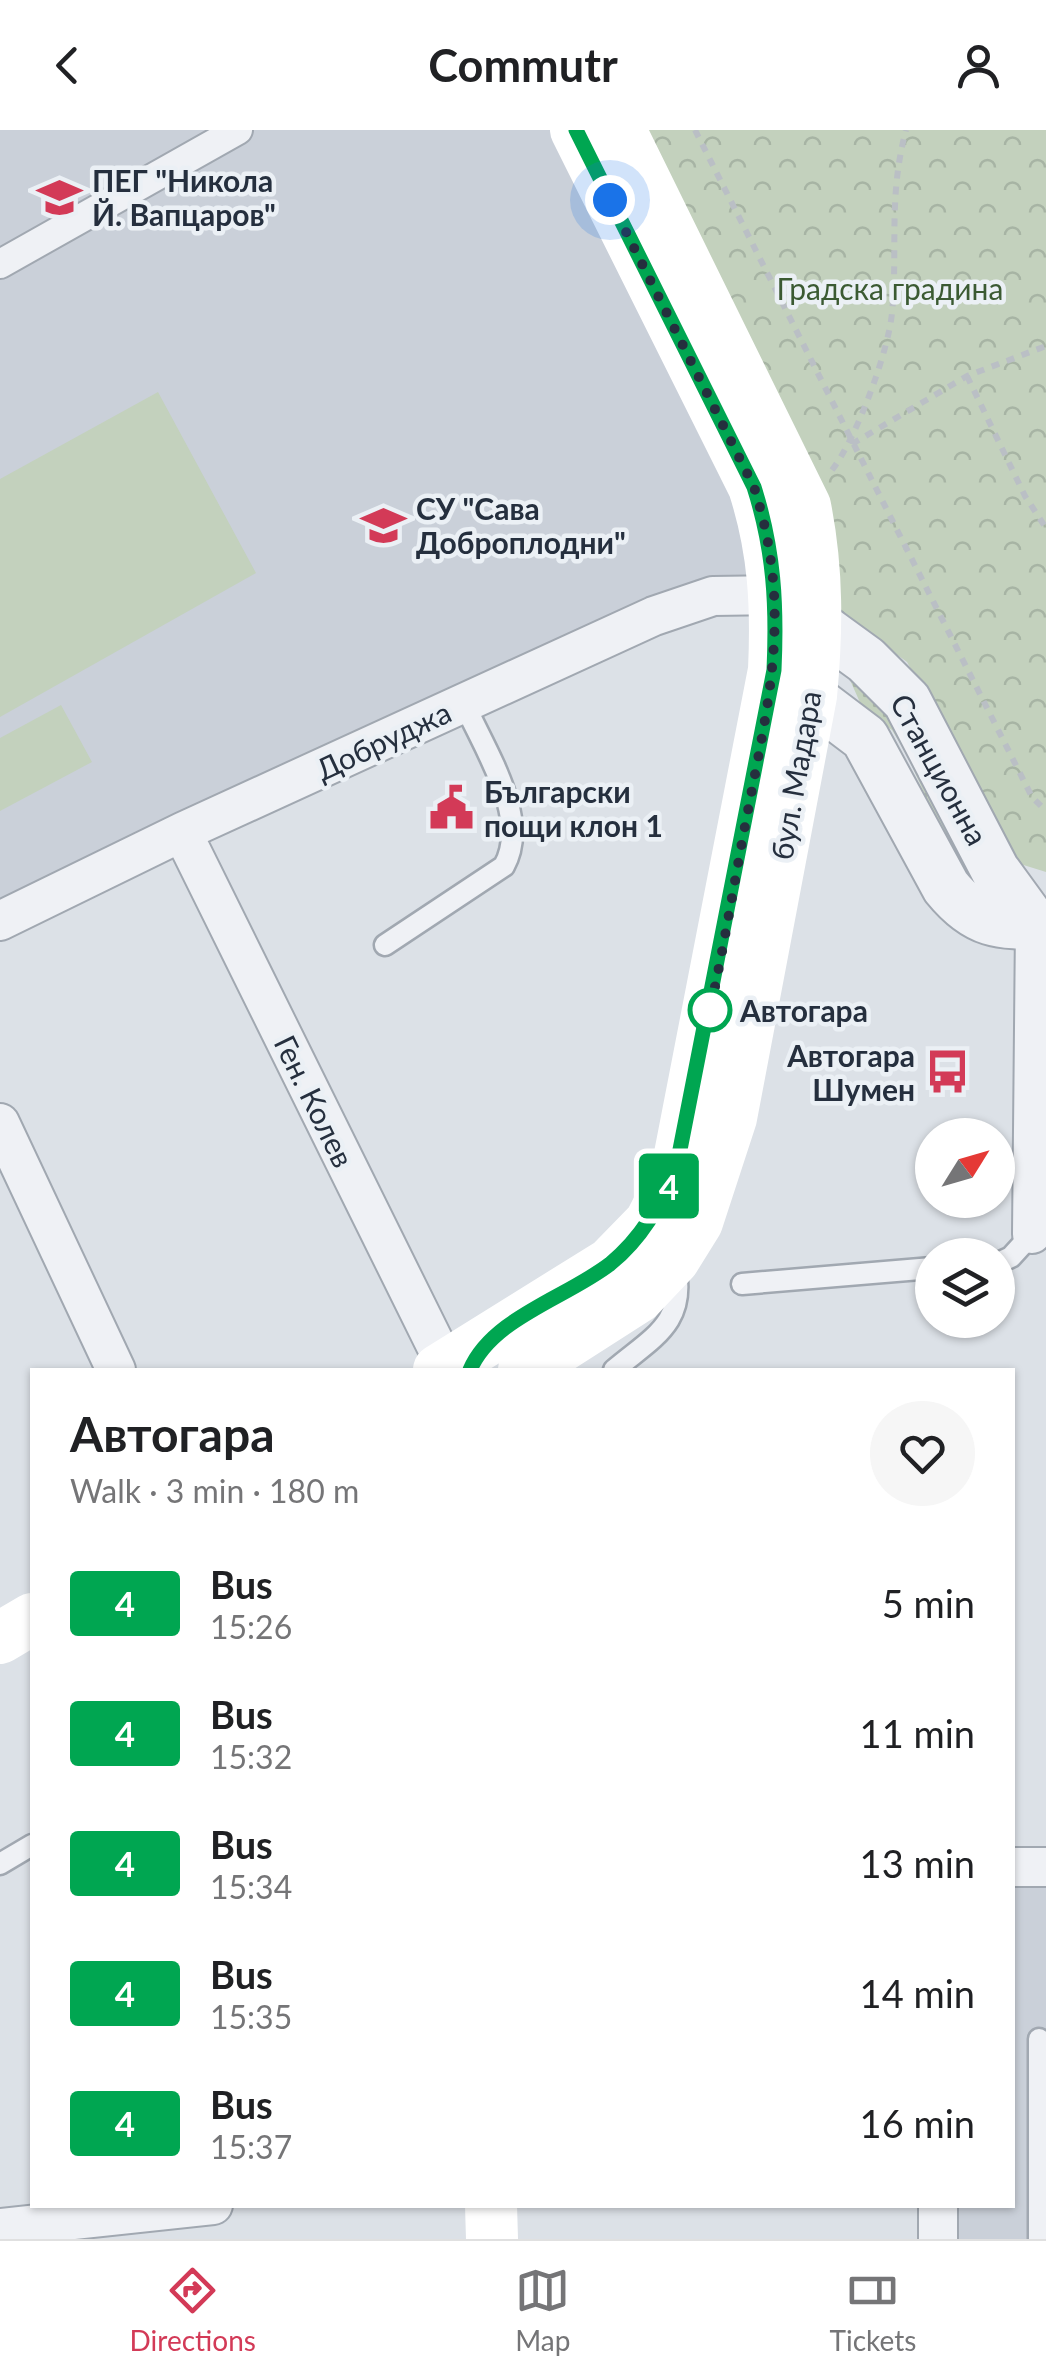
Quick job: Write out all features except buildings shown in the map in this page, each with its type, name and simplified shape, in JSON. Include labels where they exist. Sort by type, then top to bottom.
[{"type":"main road","name":"бул. Мадара","points":[[576,130],[754,487],[797,610]]},
{"type":"main road","name":"бул. Мадара","points":[[468,1366],[638,1298],[674,1259],[698,1222],[731,1118],[793,683],[797,610],[812,542],[805,506],[620,130]]},
{"type":"main road","name":"бул. Мадара","points":[[468,1366],[611,1263],[650,1224],[676,1170],[793,683]]},
{"type":"main road","points":[[0,1638],[30,1619]]},
{"type":"main road","points":[[490,2208],[492,2239]]},
{"type":"street","points":[[0,264],[238,130]]},
{"type":"street","name":"Добруджа","points":[[0,921],[182,832],[654,616],[713,596],[797,610]]},
{"type":"street","name":"Станционна","points":[[797,610],[866,660],[907,701],[995,870],[1041,925]]},
{"type":"street","name":"Станционна","points":[[793,683],[865,738],[884,766],[946,887],[963,908],[982,921],[1041,925]]},
{"type":"street","name":"Ген. Колев","points":[[182,832],[468,1366]]},
{"type":"street","points":[[1039,1234],[1041,925]]},
{"type":"street","points":[[0,1123],[115,1368]]},
{"type":"street","points":[[1015,1867],[1046,1867]]},
{"type":"street","points":[[0,2228],[185,2208]]},
{"type":"street","points":[[938,2208],[938,2239]]},
{"type":"lane","points":[[385,945],[504,866],[515,847],[512,814],[464,703]]},
{"type":"lane","points":[[1015,1254],[1039,1234]]},
{"type":"lane","points":[[616,1368],[672,1319],[681,1292],[674,1259]]},
{"type":"lane","points":[[742,1284],[915,1269]]},
{"type":"lane","points":[[0,1864],[30,1846]]},
{"type":"lane","points":[[1039,2039],[1039,2239]]},
{"type":"path","points":[[695,130],[1032,797],[1046,811]]},
{"type":"path","points":[[805,506],[851,445],[892,316],[892,200],[906,130]]},
{"type":"path","points":[[851,445],[967,376],[1046,346]]},
{"type":"path","points":[[967,376],[1024,496],[1046,528]]},
{"type":"shaded area","name":"СУ \"Сава Доброплодни\"","points":[[0,130],[576,130],[777,595],[713,596],[0,923]]},
{"type":"shaded area","points":[[1015,1867],[1046,1867],[1046,2239],[938,2239],[938,2208],[1015,2208]]},
{"type":"green space","name":"Градска градина","points":[[638,130],[1046,130],[1046,872],[1017,863],[907,662],[840,613]]},
{"type":"green space","points":[[158,392],[256,573],[0,717],[0,479]]},
{"type":"green space","points":[[850,680],[873,690],[900,715],[974,869],[970,874],[955,861],[892,730],[862,707]]},
{"type":"green space","points":[[61,705],[92,762],[0,811],[0,738]]},
{"type":"bus line","name":"4","points":[[471,1368],[483,1344],[611,1263],[650,1224],[676,1170],[690,1115],[774,670],[777,595],[768,533],[754,487],[576,130]]},
{"type":"place","name":"ПЕГ \"Никола Й. Вапцаров\"","points":[[59,197]]},
{"type":"place","name":"СУ \"Сава Доброплодни\"","points":[[383,525]]},
{"type":"place","name":"Български пощи клон 1","points":[[451,808]]},
{"type":"place","name":"Автогара","points":[[710,1010]]},
{"type":"place","name":"Автогара Шумен","points":[[948,1072]]},
{"type":"route","points":[[610,200],[754,487],[768,533],[777,595],[774,670],[710,1010]]}]
